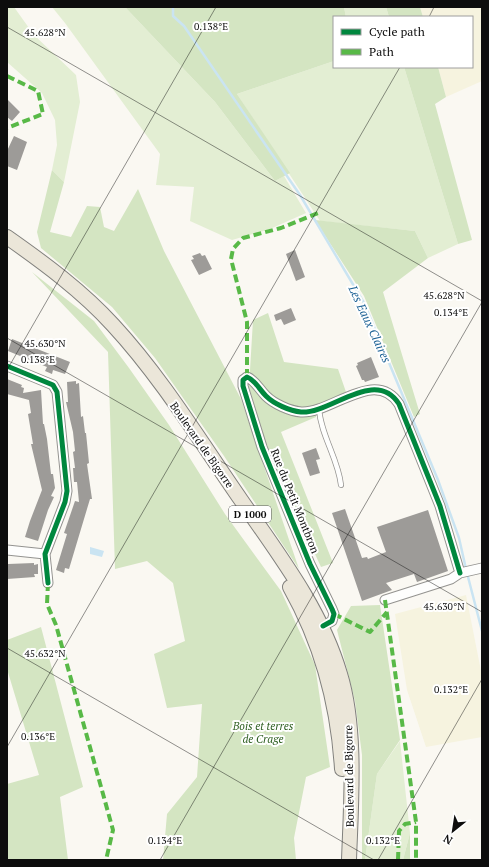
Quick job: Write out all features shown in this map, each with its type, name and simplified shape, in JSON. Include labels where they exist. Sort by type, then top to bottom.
[{"type":"main road","name":"Boulevard de Bigorre","points":[[7,237],[36,257],[76,289],[112,323],[129,343],[270,541],[309,601],[323,626],[341,676],[350,733],[349,860]]},
{"type":"main road","name":"Boulevard de Bigorre","points":[[7,244],[69,292],[105,324],[125,348],[261,540],[302,608],[322,656],[334,702],[341,749],[343,788],[342,860]]},
{"type":"street","points":[[7,366],[53,385],[57,392],[67,491],[65,502],[45,554],[48,583]]},
{"type":"street","name":"Rue du Petit Montbron","points":[[319,409],[302,412],[289,409],[267,397],[251,378],[246,377],[243,380],[243,386],[262,447],[310,564],[334,614],[332,621],[323,626]]},
{"type":"street","points":[[319,409],[341,399],[367,390],[381,390],[394,396],[399,404],[465,572]]},
{"type":"street","points":[[7,550],[45,554]]},
{"type":"street","points":[[385,600],[451,579],[465,572],[482,568]]},
{"type":"lane","points":[[319,409],[320,423],[339,471],[341,485]]},
{"type":"shaded area","points":[[420,7],[482,7],[482,81],[446,97],[438,68],[473,68],[473,16],[423,16]]},
{"type":"shaded area","points":[[466,595],[482,676],[482,737],[426,747],[407,690],[395,614]]},
{"type":"green space","points":[[7,7],[14,7],[34,35],[76,75],[80,102],[64,182],[52,170],[57,145],[55,120],[42,93],[7,62]]},
{"type":"green space","points":[[52,7],[125,7],[215,102],[275,181],[284,176],[306,213],[270,229],[232,240],[190,221],[194,187],[156,185],[160,154]]},
{"type":"green space","points":[[125,7],[344,7],[346,16],[333,16],[333,61],[237,94],[290,173],[275,181],[215,102]]},
{"type":"green space","points":[[344,7],[386,7],[389,16],[346,16]]},
{"type":"green space","points":[[386,7],[420,7],[423,16],[389,16]]},
{"type":"green space","points":[[333,61],[333,68],[404,68],[458,244],[428,258],[415,231],[320,221],[237,94]]},
{"type":"green space","points":[[404,68],[438,68],[446,97],[435,104],[472,240],[458,244]]},
{"type":"green space","points":[[52,170],[64,182],[50,232],[71,237],[87,206],[100,207],[104,227],[114,231],[138,189],[164,251],[241,399],[299,569],[224,456],[155,358],[112,307],[41,248],[37,232]]},
{"type":"green space","points":[[315,220],[415,231],[428,258],[383,292],[420,414],[414,417],[364,296]]},
{"type":"green space","name":"Bois et terres de Crage","points":[[32,272],[94,321],[129,368],[169,425],[225,514],[281,591],[315,665],[330,767],[306,777],[294,838],[296,860],[163,860],[167,814],[197,777],[202,704],[167,708],[154,654],[185,641],[173,583],[147,561],[115,569],[108,352]]},
{"type":"green space","points":[[268,313],[284,362],[338,369],[346,392],[316,406],[316,417],[281,432],[333,563],[321,567],[267,450],[249,387],[253,320]]},
{"type":"green space","points":[[380,605],[400,740],[377,774],[365,860],[362,860],[362,755],[355,701],[337,630],[351,606]]},
{"type":"green space","points":[[41,627],[83,787],[60,797],[68,860],[7,860],[7,784],[39,775],[7,669],[7,640]]},
{"type":"green space","points":[[400,741],[410,833],[403,860],[365,860],[377,774]]},
{"type":"green space","points":[[410,833],[410,860],[403,860]]},
{"type":"water","points":[[90,547],[104,551],[102,557],[90,554]]},
{"type":"building","points":[[7,99],[20,112],[12,121],[7,117]]},
{"type":"building","points":[[14,136],[27,142],[17,170],[7,166],[7,151]]},
{"type":"building","points":[[295,250],[305,277],[296,281],[286,254]]},
{"type":"building","points":[[200,253],[202,256],[205,255],[212,269],[199,275],[191,260],[194,259],[192,256]]},
{"type":"building","points":[[291,308],[296,320],[284,325],[281,319],[276,321],[274,315]]},
{"type":"building","points":[[12,339],[70,362],[65,374],[53,370],[52,374],[45,371],[47,367],[8,351]]},
{"type":"building","points":[[371,357],[379,377],[365,382],[362,380],[356,366],[358,365],[357,363]]},
{"type":"building","points":[[7,379],[22,385],[21,387],[24,388],[23,393],[41,390],[43,424],[47,439],[51,474],[53,474],[55,488],[51,496],[54,497],[38,541],[25,537],[42,490],[31,444],[33,444],[28,414],[31,413],[29,400],[7,394]]},
{"type":"building","points":[[76,381],[76,384],[79,383],[81,417],[83,416],[86,433],[89,463],[87,464],[92,499],[90,499],[69,569],[65,568],[64,573],[56,570],[67,534],[64,533],[75,501],[79,502],[77,482],[74,482],[73,468],[75,468],[73,452],[75,451],[73,432],[66,402],[68,402],[67,382]]},
{"type":"building","points":[[316,448],[320,459],[316,460],[320,473],[310,476],[302,453]]},
{"type":"building","points":[[345,509],[362,558],[367,557],[368,559],[386,552],[377,527],[428,510],[448,571],[417,582],[414,574],[386,583],[392,590],[362,601],[332,513]]},
{"type":"building","points":[[34,563],[34,565],[38,564],[38,574],[34,574],[35,577],[7,579],[8,564]]},
{"type":"waterway","name":"Les Eaux Claires","points":[[173,7],[173,16],[184,26],[300,195],[364,303],[438,480],[459,538],[466,569]]},
{"type":"waterway","name":"Les Eaux Claires","points":[[467,573],[482,631]]},
{"type":"marked path","points":[[7,76],[38,91],[43,114],[7,128]]},
{"type":"marked path","points":[[247,377],[247,322],[231,259],[233,249],[243,238],[281,228],[318,213]]},
{"type":"marked path","points":[[48,583],[47,604],[56,625],[113,830],[106,860]]},
{"type":"marked path","points":[[385,600],[416,822],[416,860]]},
{"type":"marked path","points":[[334,614],[370,632],[387,612]]},
{"type":"marked path","points":[[398,860],[399,831],[405,824],[416,822]]},
{"type":"cycle path","points":[[7,366],[53,385],[57,392],[67,491],[65,502],[45,554],[48,583]]},
{"type":"cycle path","points":[[323,626],[332,621],[334,614],[310,564],[262,447],[243,386],[243,380],[247,377],[252,380],[273,402],[287,409],[301,412],[313,411],[365,391],[378,390],[389,394],[399,404],[440,506],[460,573]]}]
